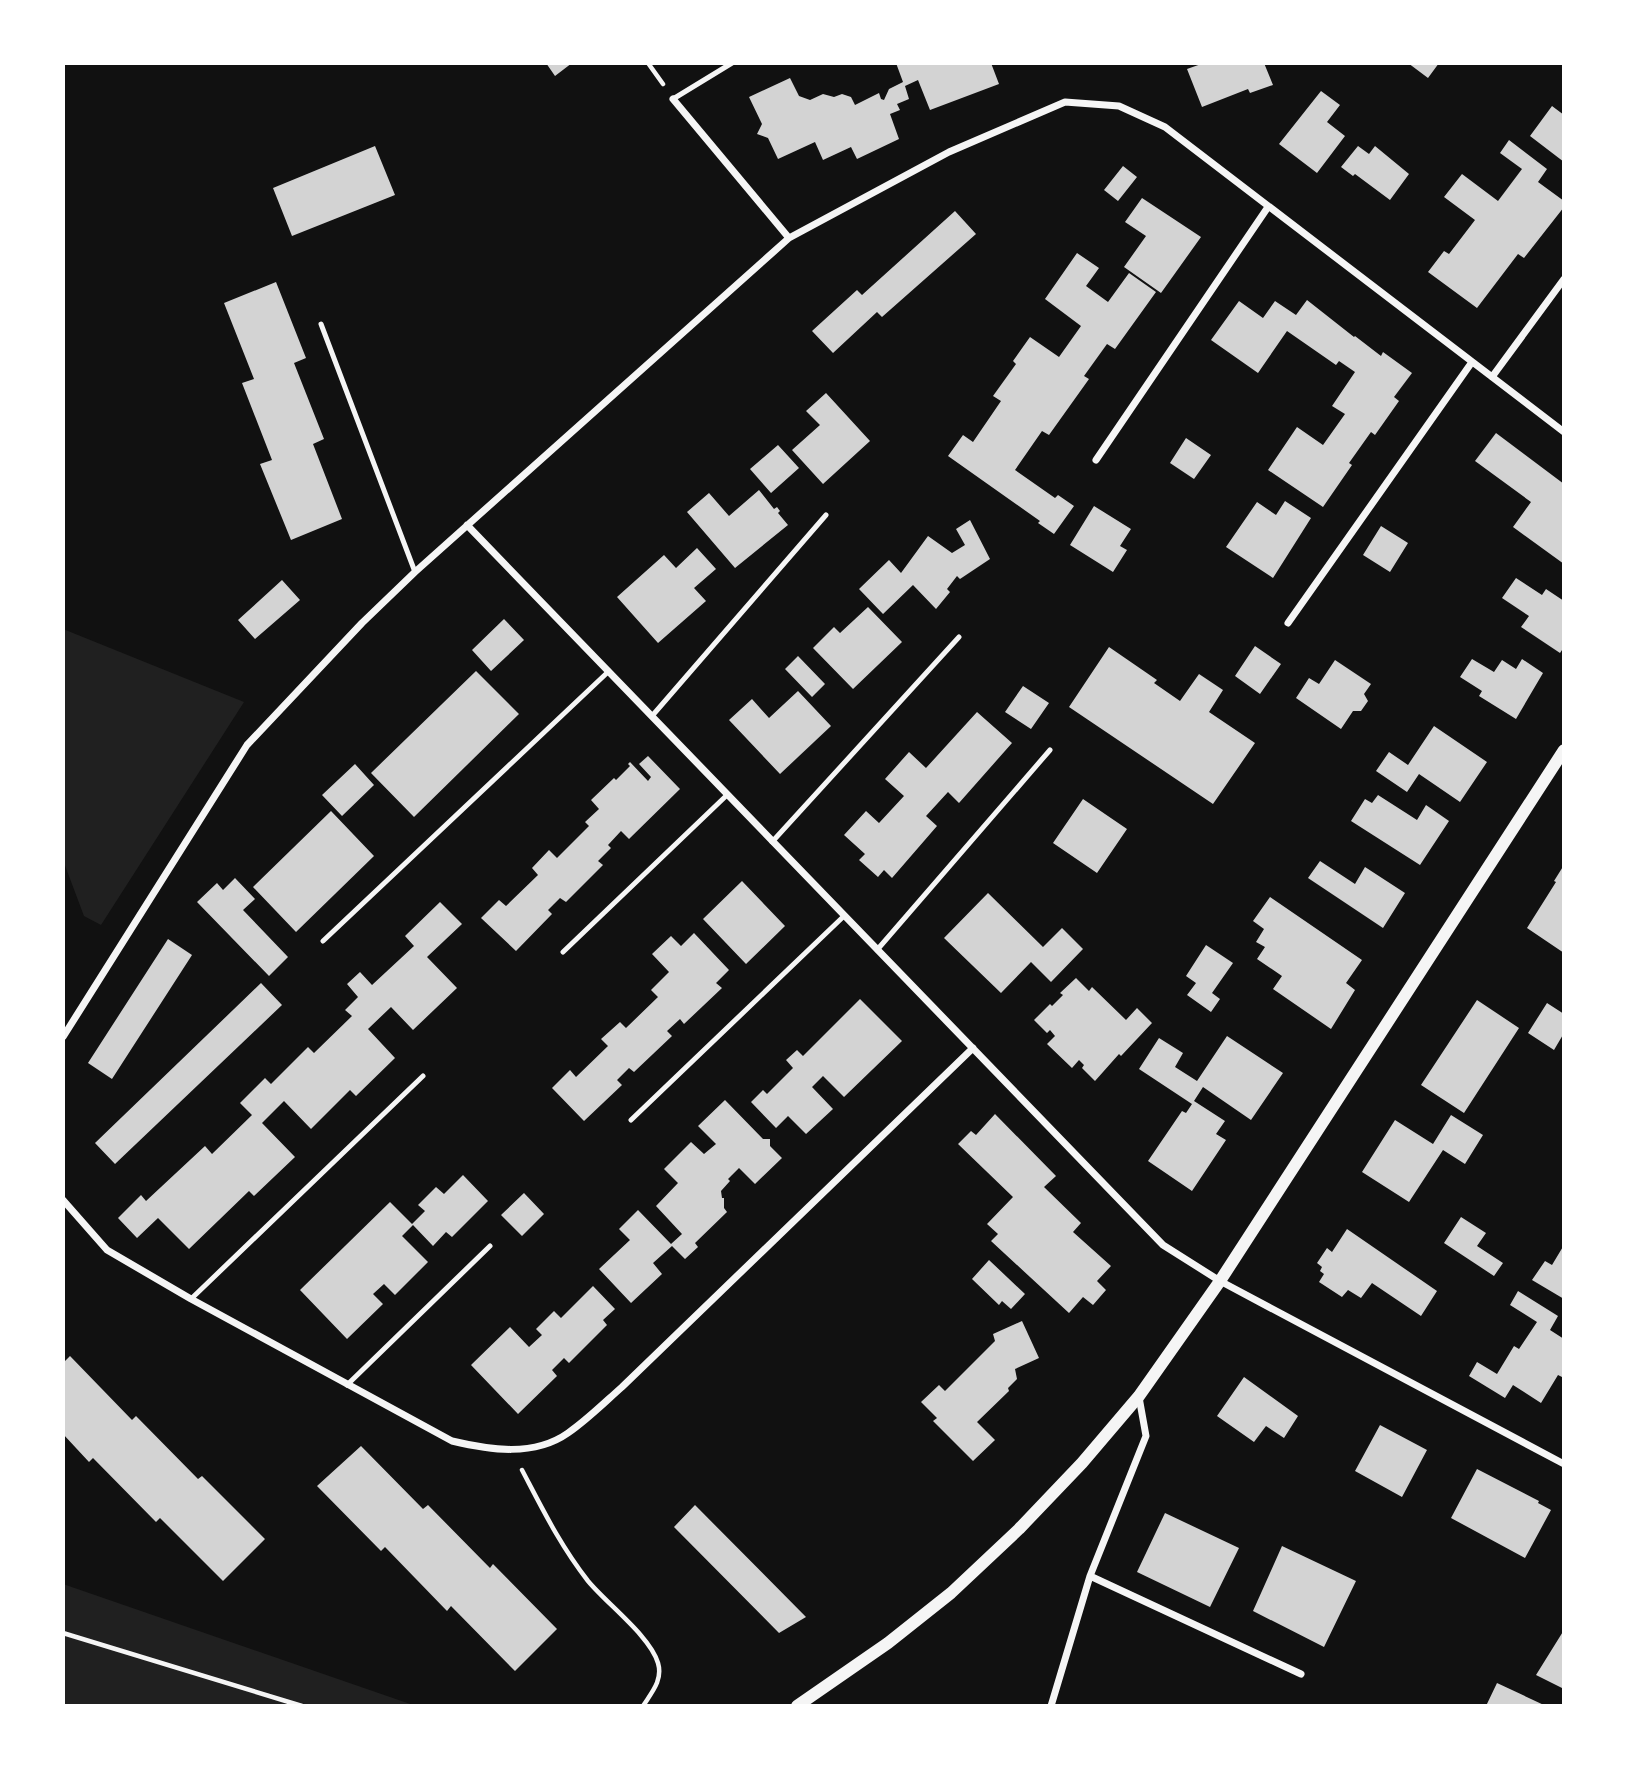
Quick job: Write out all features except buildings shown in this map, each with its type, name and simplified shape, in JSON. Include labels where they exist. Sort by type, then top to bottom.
[{"type":"street","points":[[673,99],[789,237]]},
{"type":"street","points":[[63,1037],[247,745],[362,623],[415,572],[789,237],[949,152],[1065,102],[1119,106],[1165,127],[1564,432]]},
{"type":"street","points":[[1096,460],[1268,207]]},
{"type":"street","points":[[1492,377],[1564,279]]},
{"type":"street","points":[[1288,623],[1472,362]]},
{"type":"street","points":[[467,525],[1163,1245],[1220,1281],[1564,1463]]},
{"type":"street","points":[[797,1706],[888,1643],[951,1593],[1082,1464],[1139,1396],[1220,1281],[1564,751]]},
{"type":"street","points":[[63,1200],[107,1250],[191,1299],[452,1441],[483,1448],[513,1450],[542,1445],[567,1434],[622,1387],[973,1048]]},
{"type":"street","points":[[1051,1706],[1090,1576],[1146,1436],[1139,1396]]},
{"type":"street","points":[[1090,1576],[1301,1674]]},
{"type":"lane","points":[[673,99],[732,63]]},
{"type":"lane","points":[[321,324],[415,572]]},
{"type":"lane","points":[[652,716],[826,516]]},
{"type":"lane","points":[[772,842],[959,637]]},
{"type":"lane","points":[[323,941],[609,671]]},
{"type":"lane","points":[[877,950],[1050,750]]},
{"type":"lane","points":[[563,952],[727,795]]},
{"type":"lane","points":[[631,1119],[844,916]]},
{"type":"lane","points":[[191,1299],[423,1076]]},
{"type":"lane","points":[[347,1385],[490,1246]]},
{"type":"path","points":[[513,1450],[557,1539],[589,1583],[653,1649],[659,1665],[659,1683],[642,1706]]},
{"type":"path","points":[[63,1633],[302,1706]]},
{"type":"shaded area","points":[[63,629],[244,702],[101,925],[84,916],[63,860]]},
{"type":"shaded area","points":[[63,1584],[416,1706],[63,1706]]}]
